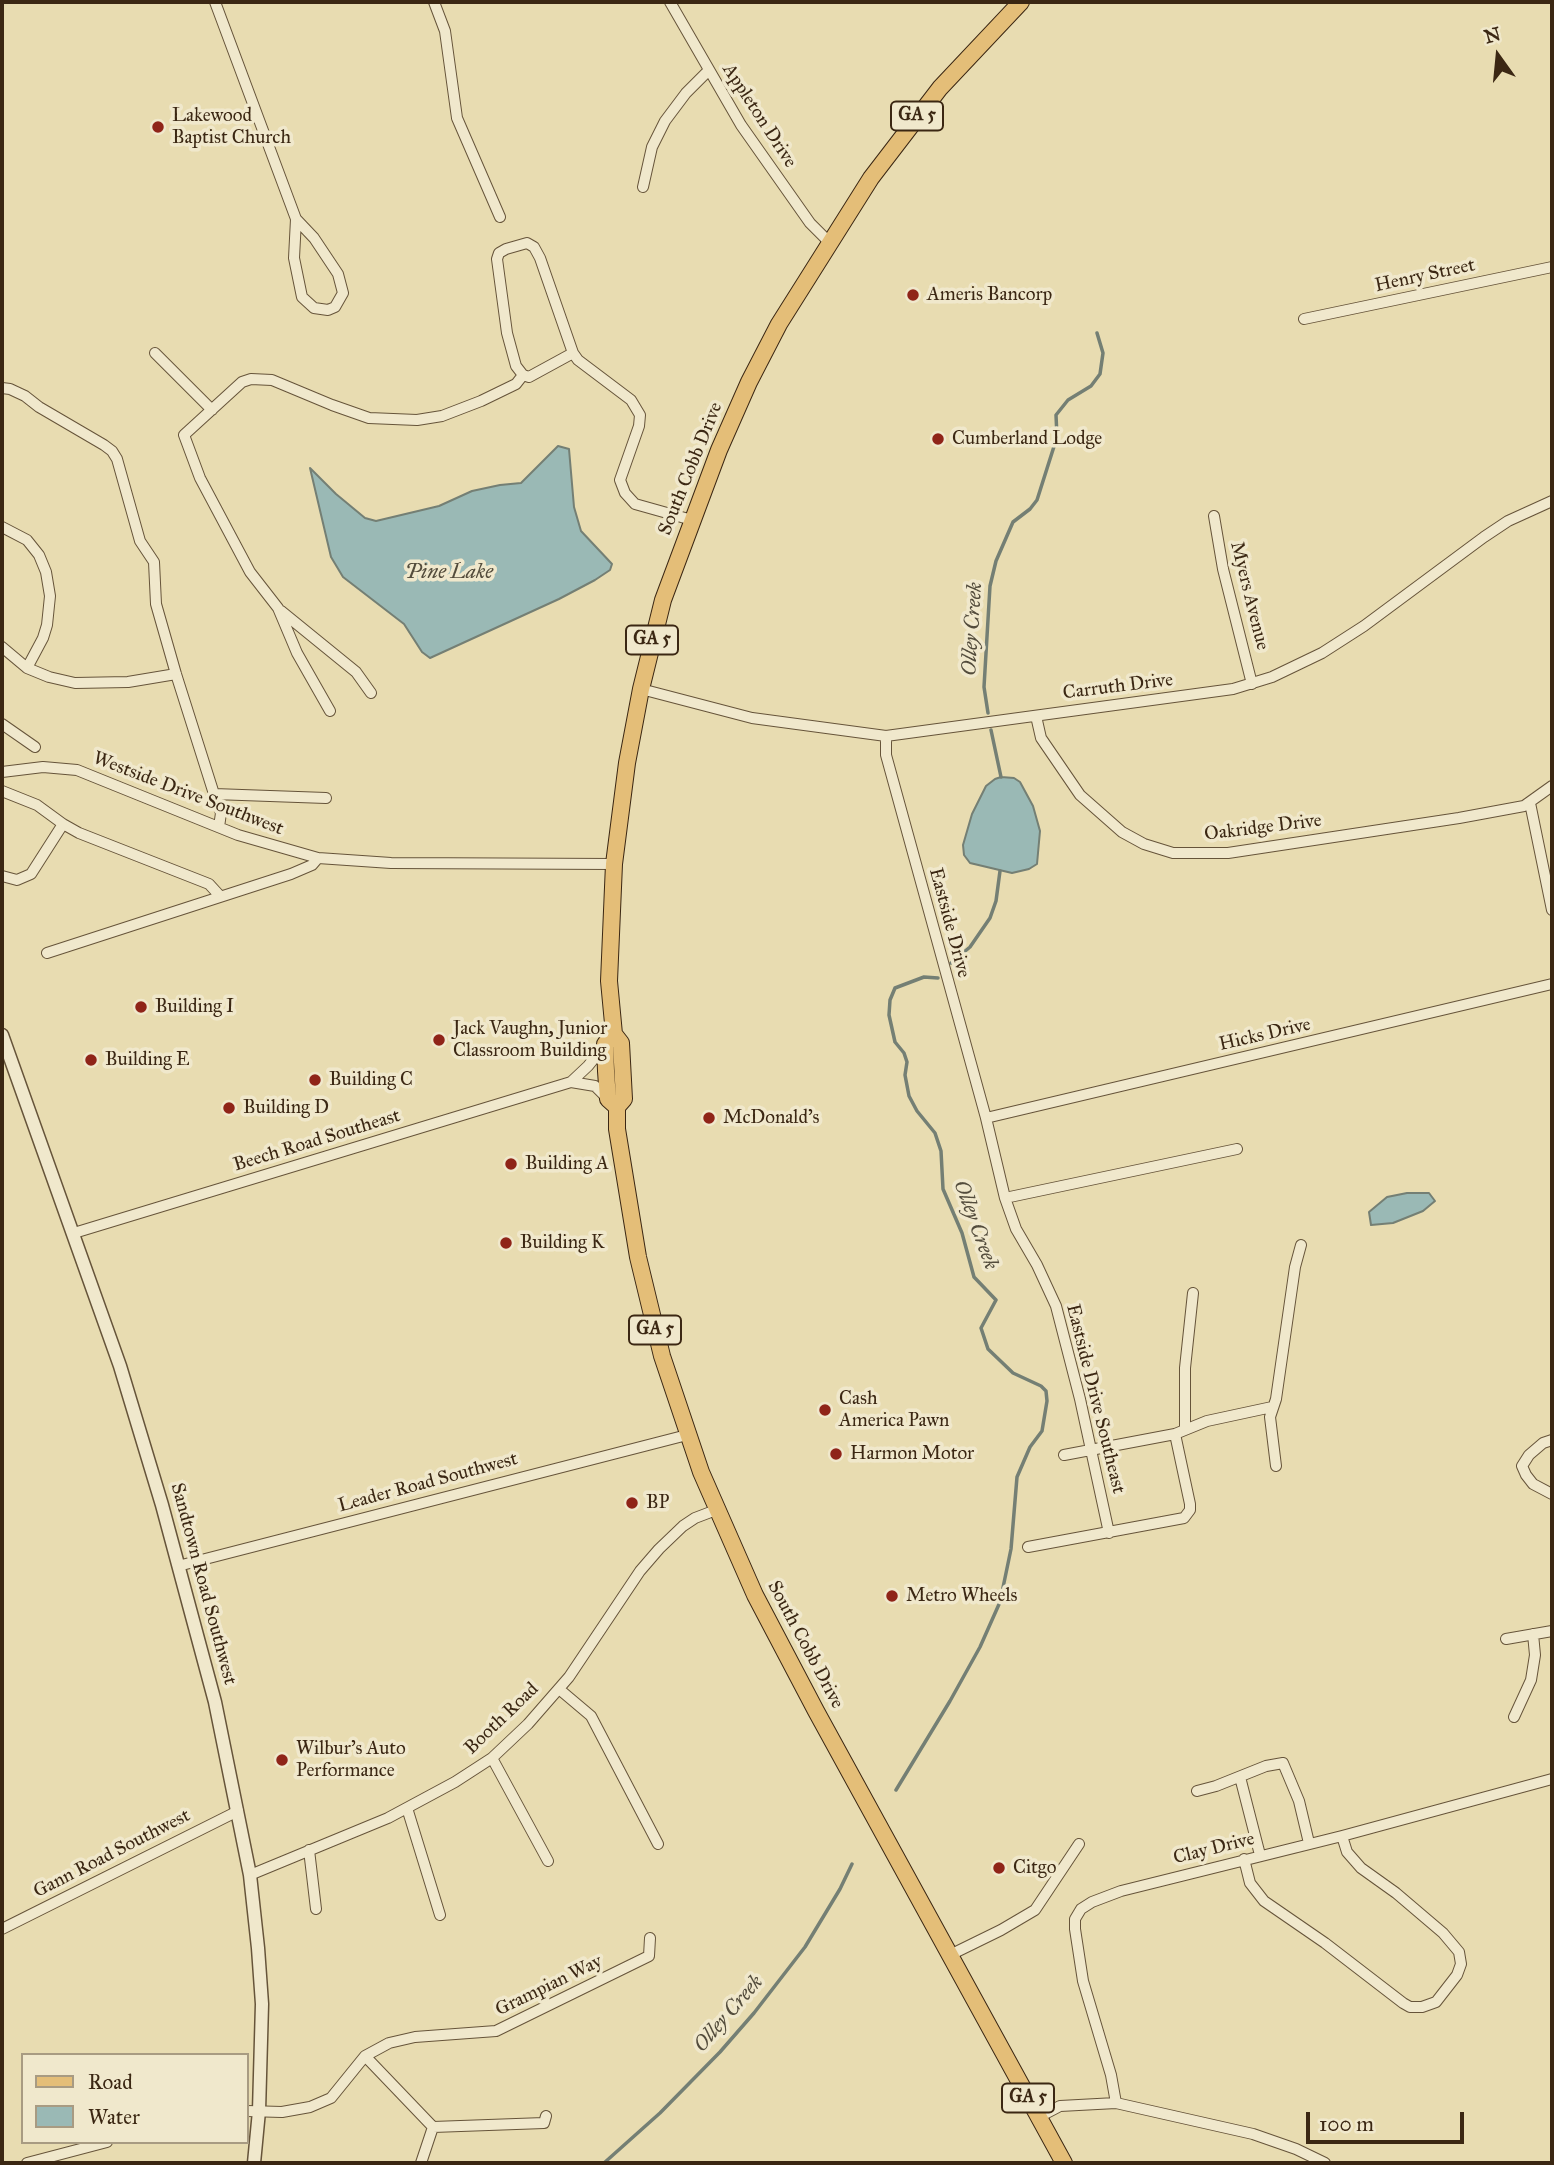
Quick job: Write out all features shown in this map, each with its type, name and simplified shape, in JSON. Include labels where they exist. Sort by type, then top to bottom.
[{"type":"main road","name":"South Cobb Drive","points":[[1021,2],[971,54],[911,124],[829,242],[762,357],[734,416],[692,520],[663,600],[641,689],[627,763],[614,864],[609,1039],[621,1043],[624,1098],[613,1103],[642,1281],[687,1435],[716,1510],[755,1595],[810,1700],[1064,2163]]},
{"type":"street","points":[[215,2],[296,219],[314,238],[338,274],[343,293],[335,307],[328,310],[314,308],[302,296],[294,258],[296,219]]},
{"type":"street","points":[[434,2],[445,31],[457,118],[500,217]]},
{"type":"street","name":"Appleton Drive","points":[[670,2],[744,130],[810,223],[829,242]]},
{"type":"street","points":[[643,187],[652,147],[665,121],[686,93],[708,71]]},
{"type":"street","points":[[573,354],[529,377],[523,375],[516,366],[498,268],[499,253],[527,243],[534,247],[573,354],[613,389],[631,400],[640,415],[639,426],[620,480],[625,493],[635,504],[692,520]]},
{"type":"street","name":"Henry Street","points":[[1304,319],[1552,267]]},
{"type":"street","points":[[155,353],[212,410]]},
{"type":"street","points":[[371,693],[356,672],[278,608],[250,572],[200,478],[184,435],[242,382],[251,379],[272,380],[369,418],[417,420],[442,416],[481,401],[516,384],[523,375]]},
{"type":"street","points":[[2,388],[24,396],[112,451],[121,471],[140,541],[154,562],[156,604],[221,813],[219,827]]},
{"type":"street","name":"Carruth Drive","points":[[641,689],[752,718],[886,736],[1213,693],[1252,684],[1292,669],[1322,653],[1364,626],[1492,532],[1526,512],[1552,501]]},
{"type":"street","name":"Myers Avenue","points":[[1214,516],[1223,569],[1252,684]]},
{"type":"street","points":[[2,527],[27,540],[39,555],[46,572],[50,596],[47,625],[27,668]]},
{"type":"street","points":[[278,608],[297,653],[330,710]]},
{"type":"street","points":[[2,647],[27,668],[75,683],[128,682],[176,674]]},
{"type":"street","name":"Oakridge Drive","points":[[1036,716],[1041,738],[1080,795],[1122,832],[1144,844],[1173,853],[1228,853],[1459,818],[1530,803],[1552,786]]},
{"type":"street","points":[[2,723],[35,747]]},
{"type":"street","name":"Eastside Drive","points":[[886,736],[886,755],[986,1118]]},
{"type":"street","name":"Westside Drive Southwest","points":[[2,772],[43,767],[78,769],[269,846],[317,858],[391,863],[614,864]]},
{"type":"street","points":[[2,791],[37,805],[63,824],[133,856],[209,884],[220,896]]},
{"type":"street","points":[[214,794],[326,798]]},
{"type":"street","points":[[1530,803],[1552,910]]},
{"type":"street","points":[[2,876],[17,880],[31,874],[63,824]]},
{"type":"street","points":[[47,953],[291,874],[312,865],[317,858]]},
{"type":"street","name":"Hicks Drive","points":[[986,1118],[1552,984]]},
{"type":"street","name":"Sandtown Road Southwest","points":[[2,1035],[120,1366],[215,1702],[250,1875],[262,2004],[253,2111],[254,2163]]},
{"type":"street","name":"Beech Road Southeast","points":[[74,1233],[571,1082],[589,1066],[609,1039]]},
{"type":"street","points":[[571,1082],[595,1086],[613,1103]]},
{"type":"street","name":"Eastside Drive Southeast","points":[[986,1118],[1005,1198],[1016,1229],[1037,1265],[1056,1307],[1109,1533]]},
{"type":"street","points":[[1005,1198],[1237,1149]]},
{"type":"street","points":[[1276,1466],[1270,1418],[1276,1399],[1295,1268],[1301,1245]]},
{"type":"street","points":[[1185,1428],[1185,1368],[1193,1293]]},
{"type":"street","points":[[1064,1455],[1175,1434],[1185,1428],[1272,1406]]},
{"type":"street","points":[[1028,1547],[1177,1521],[1188,1514],[1190,1504],[1175,1434]]},
{"type":"street","name":"Leader Road Southwest","points":[[178,1566],[687,1435]]},
{"type":"street","points":[[1552,1440],[1543,1443],[1529,1455],[1522,1466],[1525,1475],[1533,1484],[1552,1494]]},
{"type":"street","name":"Booth Road","points":[[250,1875],[388,1818],[456,1782],[492,1758],[528,1724],[559,1689],[640,1571],[683,1526],[716,1510]]},
{"type":"street","points":[[1506,1639],[1552,1631]]},
{"type":"street","points":[[1514,1717],[1531,1680],[1535,1655],[1533,1634]]},
{"type":"street","points":[[559,1689],[592,1716],[658,1844]]},
{"type":"street","points":[[492,1758],[548,1861]]},
{"type":"street","points":[[1197,1791],[1265,1766],[1283,1763],[1299,1801],[1309,1843]]},
{"type":"street","points":[[1240,1777],[1260,1855]]},
{"type":"street","name":"Clay Drive","points":[[1116,2104],[1111,2075],[1083,1981],[1075,1930],[1080,1909],[1121,1891],[1342,1836],[1552,1779]]},
{"type":"street","points":[[407,1808],[440,1915]]},
{"type":"street","name":"Gann Road Southwest","points":[[2,1929],[238,1811]]},
{"type":"street","points":[[1244,1859],[1250,1883],[1264,1901],[1325,1943],[1403,2004],[1422,2007],[1436,2002],[1457,1975],[1461,1964],[1459,1952],[1443,1933],[1361,1868],[1348,1852],[1342,1836]]},
{"type":"street","points":[[950,1955],[1035,1910],[1079,1844]]},
{"type":"street","points":[[309,1850],[316,1909]]},
{"type":"street","name":"Grampian Way","points":[[253,2111],[282,2112],[310,2107],[331,2098],[365,2056],[389,2043],[415,2036],[496,2031],[649,1956],[650,1938]]},
{"type":"street","points":[[365,2056],[433,2127],[544,2123],[546,2116]]},
{"type":"street","points":[[1039,2117],[1060,2106],[1116,2104],[1253,2134],[1296,2149],[1325,2163]]},
{"type":"street","points":[[421,2163],[433,2127]]},
{"type":"street","points":[[27,2163],[99,2144]]},
{"type":"water","name":"Pine Lake","points":[[558,446],[569,449],[574,507],[581,531],[612,564],[610,570],[595,580],[559,599],[430,658],[422,652],[404,624],[343,577],[331,557],[310,468],[365,518],[376,521],[439,506],[472,491],[521,483]]},
{"type":"water","points":[[1001,777],[1014,778],[1020,782],[1033,806],[1040,831],[1037,864],[1012,873],[970,863],[964,855],[963,845],[972,814],[986,786]]},
{"type":"water","points":[[1429,1193],[1435,1201],[1423,1211],[1393,1223],[1371,1225],[1369,1212],[1387,1197]]},
{"type":"waterway","name":"Olley Creek","points":[[988,713],[984,687],[990,586],[996,561],[1013,522],[1037,500],[1057,437],[1056,415],[1068,400],[1091,386],[1100,374],[1103,353],[1097,333]]},
{"type":"waterway","name":"Olley Creek","points":[[991,730],[1001,777]]},
{"type":"waterway","name":"Olley Creek","points":[[951,963],[970,947],[990,918],[996,901],[1000,871]]},
{"type":"waterway","name":"Olley Creek","points":[[896,1790],[980,1647],[1000,1602],[1011,1549],[1017,1477],[1030,1447],[1042,1431],[1047,1401],[1046,1391],[1041,1386],[1013,1373],[988,1349],[981,1328],[996,1300],[974,1277],[962,1233],[943,1189],[941,1151],[935,1133],[909,1096],[905,1075],[907,1062],[895,1042],[889,1015],[890,1000],[895,988],[924,977],[938,978]]},
{"type":"waterway","name":"Olley Creek","points":[[604,2163],[660,2113],[754,2013],[805,1947],[852,1864]]},
{"type":"place","name":"Lakewood Baptist Church","points":[[158,127]]},
{"type":"place","name":"Ameris Bancorp","points":[[913,295]]},
{"type":"place","name":"Cumberland Lodge","points":[[938,439]]},
{"type":"place","name":"Building I","points":[[141,1007]]},
{"type":"place","name":"Jack Vaughn, Junior Classroom Building","points":[[439,1040]]},
{"type":"place","name":"Building E","points":[[91,1060]]},
{"type":"place","name":"Building C","points":[[315,1080]]},
{"type":"place","name":"Building D","points":[[229,1108]]},
{"type":"place","name":"McDonald's","points":[[709,1118]]},
{"type":"place","name":"Building A","points":[[511,1164]]},
{"type":"place","name":"Building K","points":[[506,1243]]},
{"type":"place","name":"Cash America Pawn","points":[[825,1410]]},
{"type":"place","name":"Harmon Motor","points":[[836,1454]]},
{"type":"place","name":"BP","points":[[632,1503]]},
{"type":"place","name":"Metro Wheels","points":[[892,1596]]},
{"type":"place","name":"Wilbur's Auto Performance","points":[[282,1760]]},
{"type":"place","name":"Citgo","points":[[999,1868]]}]
